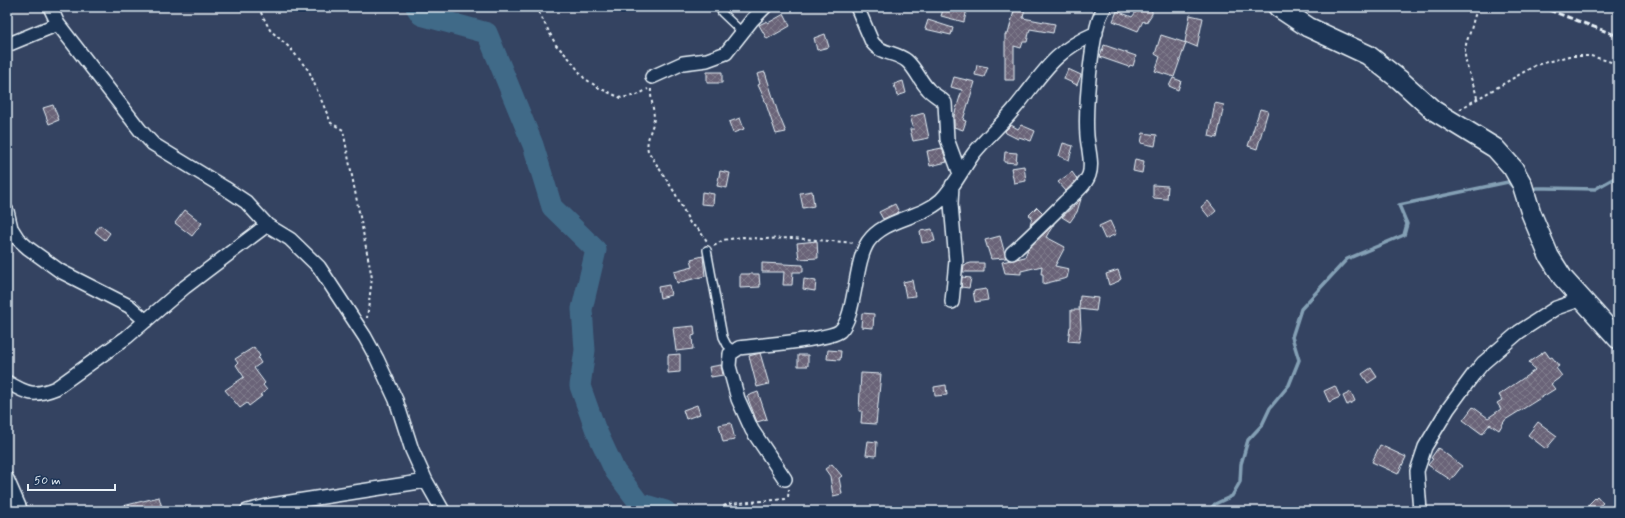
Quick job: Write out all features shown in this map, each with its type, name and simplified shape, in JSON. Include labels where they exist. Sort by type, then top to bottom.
[{"type":"street","points":[[50,7],[58,24],[140,130],[153,144],[246,202],[267,225],[290,239],[319,267],[365,337],[396,400],[412,450],[442,511]]},
{"type":"street","points":[[652,77],[683,63],[708,60],[721,56],[730,48],[742,32],[765,7]]},
{"type":"street","points":[[857,7],[875,47],[900,57],[908,62],[928,89],[945,103],[947,139],[960,174]]},
{"type":"street","points":[[1012,253],[1080,188],[1089,176],[1090,169],[1087,112],[1096,33],[1099,18],[1105,7]]},
{"type":"street","points":[[1278,7],[1308,27],[1368,55],[1400,80],[1423,102],[1445,118],[1495,148],[1513,168],[1522,184],[1531,213],[1549,256],[1564,278],[1618,339]]},
{"type":"street","points":[[7,46],[58,24]]},
{"type":"street","points":[[785,479],[752,430],[738,399],[728,359],[734,350],[818,338],[833,335],[840,331],[846,324],[849,315],[860,262],[868,242],[884,228],[934,206],[946,194],[975,152],[1055,58],[1078,41],[1096,33]]},
{"type":"street","points":[[952,185],[951,204],[956,261],[952,302]]},
{"type":"street","points":[[7,211],[11,228],[18,239],[28,248],[60,271],[129,306],[146,321]]},
{"type":"street","points":[[7,382],[22,391],[32,394],[44,394],[56,388],[127,337],[185,288],[267,225]]},
{"type":"street","points":[[1420,511],[1417,471],[1425,447],[1448,409],[1473,375],[1483,363],[1520,332],[1556,308],[1582,299]]},
{"type":"street","points":[[7,479],[20,511]]},
{"type":"street","points":[[247,511],[271,505],[426,481]]},
{"type":"lane","points":[[719,7],[722,13],[742,32]]},
{"type":"lane","points":[[707,250],[723,337],[727,345],[734,350]]},
{"type":"path","points":[[258,7],[270,30],[290,48],[309,70],[331,123],[343,130],[372,278],[365,337]]},
{"type":"path","points":[[536,7],[556,45],[568,57],[584,78],[598,88],[622,98],[637,95],[651,87],[654,118],[650,130],[647,148],[648,151],[675,193],[690,223],[698,229],[707,241],[707,250]]},
{"type":"path","points":[[1477,98],[1475,86],[1465,60],[1465,50],[1466,40],[1476,13],[1482,7]]},
{"type":"path","points":[[1445,118],[1536,65],[1569,56],[1591,56],[1618,64]]},
{"type":"path","points":[[707,250],[723,240],[743,237],[763,239],[793,238],[852,243],[868,242]]},
{"type":"path","points":[[720,511],[728,504],[786,499],[788,497],[789,488],[785,479]]},
{"type":"path","points":[[1214,509],[1234,511]]},
{"type":"building","points":[[944,7],[962,7],[967,9],[964,22],[941,16]]},
{"type":"building","points":[[1015,7],[1025,7],[1023,18],[1055,24],[1053,33],[1030,29],[1027,42],[1023,42],[1021,48],[1014,46],[1014,80],[1005,80],[1005,34],[1008,34]]},
{"type":"building","points":[[1140,7],[1147,7],[1152,11],[1152,14],[1146,23],[1143,21],[1138,31],[1113,21],[1117,11],[1132,17]]},
{"type":"building","points":[[784,14],[790,26],[767,39],[759,25],[767,21],[768,23]]},
{"type":"building","points":[[1190,15],[1203,18],[1197,47],[1185,42]]},
{"type":"building","points":[[928,20],[953,28],[951,35],[925,29]]},
{"type":"building","points":[[825,34],[829,47],[817,50],[814,38]]},
{"type":"building","points":[[1161,35],[1186,43],[1174,77],[1155,71],[1160,57],[1155,54]]},
{"type":"building","points":[[1104,45],[1136,56],[1133,66],[1130,65],[1129,67],[1100,57]]},
{"type":"building","points":[[977,65],[988,67],[984,77],[975,75]]},
{"type":"building","points":[[1068,69],[1081,75],[1077,85],[1064,79]]},
{"type":"building","points":[[707,72],[722,72],[722,83],[707,83]]},
{"type":"building","points":[[765,72],[778,113],[786,132],[776,134],[758,85],[760,84],[757,74]]},
{"type":"building","points":[[954,77],[975,82],[963,120],[966,121],[963,130],[954,127],[954,116],[962,90],[951,87]]},
{"type":"building","points":[[1173,78],[1181,81],[1178,90],[1169,86]]},
{"type":"building","points":[[903,81],[906,93],[897,96],[894,84]]},
{"type":"building","points":[[1215,103],[1224,105],[1217,138],[1209,136]]},
{"type":"building","points":[[53,105],[59,120],[49,124],[43,108]]},
{"type":"building","points":[[1260,109],[1268,111],[1257,149],[1248,146]]},
{"type":"building","points":[[924,113],[929,138],[913,141],[910,129],[914,129],[910,117]]},
{"type":"building","points":[[740,118],[744,129],[733,133],[729,122]]},
{"type":"building","points":[[1011,125],[1018,129],[1021,125],[1035,131],[1031,141],[1019,137],[1018,139],[1006,133],[1005,131]]},
{"type":"building","points":[[1143,133],[1157,135],[1155,146],[1141,143]]},
{"type":"building","points":[[1063,143],[1073,146],[1069,160],[1059,156]]},
{"type":"building","points":[[942,148],[947,162],[930,166],[927,151]]},
{"type":"building","points":[[1005,152],[1017,153],[1016,163],[1004,162]]},
{"type":"building","points":[[1135,159],[1144,161],[1142,173],[1133,171]]},
{"type":"building","points":[[1024,166],[1026,181],[1014,183],[1011,168]]},
{"type":"building","points":[[720,171],[730,173],[727,188],[717,186]]},
{"type":"building","points":[[1072,172],[1077,179],[1066,191],[1058,182]]},
{"type":"building","points":[[1153,185],[1168,186],[1167,199],[1153,198]]},
{"type":"building","points":[[812,191],[814,206],[803,208],[800,193]]},
{"type":"building","points":[[702,192],[714,194],[713,205],[701,204]]},
{"type":"building","points":[[1081,199],[1077,212],[1070,222],[1062,217]]},
{"type":"building","points":[[1208,201],[1216,211],[1209,217],[1201,207]]},
{"type":"building","points":[[895,204],[899,212],[883,219],[879,212]]},
{"type":"building","points":[[1037,207],[1043,213],[1030,225],[1032,217],[1029,215]]},
{"type":"building","points":[[185,210],[202,223],[192,236],[175,223]]},
{"type":"building","points":[[1110,221],[1116,234],[1105,239],[1099,226]]},
{"type":"building","points":[[1054,224],[1046,237],[1065,247],[1055,266],[1069,269],[1067,278],[1043,284],[1043,274],[1041,274],[1042,266],[1021,271],[1021,274],[1005,273],[1002,262],[1025,257],[1028,249]]},
{"type":"building","points":[[100,225],[110,233],[105,240],[95,232]]},
{"type":"building","points":[[932,229],[935,241],[922,243],[920,231]]},
{"type":"building","points":[[1000,236],[1006,258],[991,259],[985,240]]},
{"type":"building","points":[[817,241],[818,258],[799,259],[797,243]]},
{"type":"building","points":[[703,256],[705,276],[677,283],[674,272],[693,267],[691,259]]},
{"type":"building","points":[[762,263],[803,265],[803,272],[793,272],[792,285],[783,285],[784,272],[762,272]]},
{"type":"building","points":[[971,263],[984,263],[984,272],[963,272],[964,265]]},
{"type":"building","points":[[1118,270],[1121,279],[1109,285],[1106,274]]},
{"type":"building","points":[[740,274],[759,274],[760,287],[740,288]]},
{"type":"building","points":[[962,277],[971,278],[969,288],[961,287]]},
{"type":"building","points":[[804,279],[816,281],[815,291],[803,289]]},
{"type":"building","points":[[912,280],[915,296],[906,297],[903,282]]},
{"type":"building","points":[[669,285],[671,295],[660,298],[658,287]]},
{"type":"building","points":[[986,289],[988,300],[975,302],[973,291]]},
{"type":"building","points":[[1080,296],[1098,298],[1096,311],[1079,309]]},
{"type":"building","points":[[1071,310],[1080,310],[1081,328],[1079,342],[1068,341],[1071,327]]},
{"type":"building","points":[[862,313],[874,314],[873,328],[861,327]]},
{"type":"building","points":[[694,326],[695,335],[692,336],[693,349],[676,351],[673,328]]},
{"type":"building","points":[[254,347],[260,356],[258,358],[261,363],[254,368],[265,383],[263,385],[267,390],[249,406],[247,403],[240,408],[225,390],[244,377],[236,365],[238,363],[235,359]]},
{"type":"building","points":[[828,350],[841,351],[840,360],[827,359]]},
{"type":"building","points":[[1545,351],[1559,366],[1556,368],[1562,376],[1551,384],[1555,389],[1505,420],[1499,430],[1490,424],[1482,434],[1463,420],[1473,407],[1488,418],[1501,409],[1497,403],[1502,400],[1499,395],[1535,370],[1529,362]]},
{"type":"building","points":[[760,353],[769,384],[757,387],[749,356]]},
{"type":"building","points":[[680,354],[680,372],[668,373],[668,355]]},
{"type":"building","points":[[798,355],[808,355],[808,366],[798,366]]},
{"type":"building","points":[[721,365],[723,375],[711,377],[709,367]]},
{"type":"building","points":[[1371,368],[1377,377],[1368,383],[1362,374]]},
{"type":"building","points":[[861,373],[881,374],[876,424],[861,423],[862,411],[859,411]]},
{"type":"building","points":[[946,385],[947,395],[935,396],[934,387]]},
{"type":"building","points":[[1335,386],[1340,397],[1329,402],[1324,391]]},
{"type":"building","points":[[758,392],[767,419],[757,422],[747,396]]},
{"type":"building","points":[[1351,392],[1355,401],[1347,405],[1343,396]]},
{"type":"building","points":[[697,405],[700,414],[686,419],[683,410]]},
{"type":"building","points":[[1538,422],[1557,436],[1546,449],[1528,435]]},
{"type":"building","points":[[731,423],[735,440],[723,442],[719,425]]},
{"type":"building","points":[[868,441],[877,442],[876,456],[866,455]]},
{"type":"building","points":[[1380,445],[1406,457],[1398,474],[1372,462]]},
{"type":"building","points":[[1438,448],[1462,466],[1451,480],[1428,465],[1433,459],[1431,458]]},
{"type":"building","points":[[832,464],[842,476],[839,478],[842,494],[833,496],[830,476],[825,469]]},
{"type":"building","points":[[1597,496],[1603,503],[1594,511],[1588,505]]},
{"type":"building","points":[[159,497],[163,511],[116,511],[115,508]]},
{"type":"waterway","points":[[416,7],[421,15],[487,33],[533,145],[552,207],[596,250],[582,309],[585,350],[580,386],[595,428],[615,471],[639,503],[666,511]]},
{"type":"waterway","points":[[1530,192],[1537,188],[1595,189],[1618,176]]},
{"type":"waterway","points":[[1209,511],[1215,504],[1232,496],[1240,482],[1241,464],[1248,440],[1262,425],[1270,408],[1289,385],[1299,360],[1292,337],[1301,309],[1347,259],[1404,235],[1407,224],[1399,205],[1508,182],[1515,189]]},
{"type":"railway","points":[[1541,7],[1618,36]]}]
